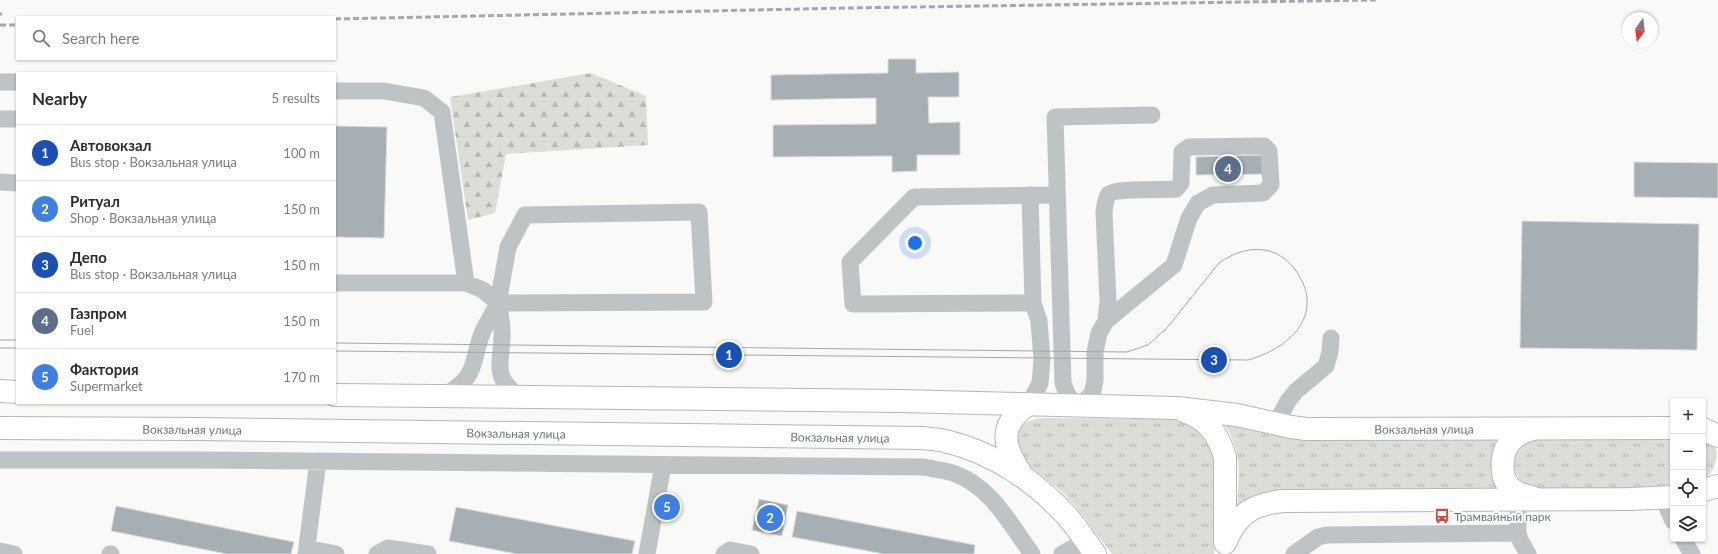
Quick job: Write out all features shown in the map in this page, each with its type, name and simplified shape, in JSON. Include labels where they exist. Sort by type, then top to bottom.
[{"type":"main road","points":[[0,392],[16,392]]},
{"type":"main road","name":"Вокзальная улица","points":[[336,395],[1029,404],[1177,408],[1237,415],[1306,429],[1670,428]]},
{"type":"main road","name":"Вокзальная улица","points":[[1023,477],[1011,459],[1006,448],[1006,437],[1012,419],[1020,410],[1029,404]]},
{"type":"main road","name":"Вокзальная улица","points":[[1177,408],[1194,414],[1207,423],[1221,446],[1225,457],[1225,548]]},
{"type":"main road","name":"Вокзальная улица","points":[[0,428],[236,429],[922,438],[947,441],[968,448],[994,460],[1023,477],[1051,500],[1067,516],[1090,547]]},
{"type":"main road","points":[[1528,499],[1510,487],[1504,477],[1502,465],[1506,449],[1513,438],[1536,428]]},
{"type":"main road","points":[[1706,429],[1718,428]]},
{"type":"main road","points":[[1706,430],[1718,436]]},
{"type":"main road","name":"Вокзальная улица","points":[[1225,548],[1231,528],[1240,519],[1258,506],[1270,502],[1311,500],[1668,497]]},
{"type":"lane","points":[[0,82],[16,82]]},
{"type":"lane","points":[[336,92],[384,91],[424,98],[442,112],[466,283]]},
{"type":"lane","points":[[1106,321],[1108,301],[1104,212],[1105,200],[1110,194],[1121,190],[1176,189],[1181,183],[1182,152],[1189,147],[1264,146],[1269,150],[1271,185],[1263,193],[1213,194],[1198,204],[1189,218],[1174,265],[1106,321],[1099,333],[1095,352],[1095,381],[1092,394],[1078,405],[1067,394],[1063,383],[1056,117],[1152,115]]},
{"type":"lane","points":[[0,119],[16,119]]},
{"type":"lane","points":[[0,182],[16,183]]},
{"type":"lane","points":[[1029,404],[1040,383],[1042,359],[1040,326],[1033,303],[1030,195]]},
{"type":"lane","points":[[1033,303],[853,304],[850,262],[914,197],[1057,195]]},
{"type":"lane","points":[[444,396],[458,387],[468,377],[475,364],[481,335],[498,303],[508,248],[525,215],[699,212],[704,302],[498,303]]},
{"type":"lane","points":[[336,283],[466,283],[483,290],[498,303],[503,335],[499,366],[501,379],[508,388],[520,397]]},
{"type":"lane","points":[[1276,424],[1288,401],[1296,391],[1326,366],[1332,338]]},
{"type":"lane","points":[[1095,381],[1098,393],[1117,406]]},
{"type":"lane","points":[[0,460],[318,461],[923,467],[953,473],[974,484],[993,500],[1032,554]]},
{"type":"lane","points":[[318,461],[306,551],[336,554]]},
{"type":"lane","points":[[650,554],[663,465]]},
{"type":"lane","points":[[1528,499],[1518,533],[1520,540],[1528,554]]},
{"type":"lane","points":[[1294,554],[1318,536],[1327,535],[1518,533]]},
{"type":"lane","points":[[1685,542],[1692,554]]},
{"type":"lane","points":[[1062,554],[1090,547]]},
{"type":"lane","points":[[377,554],[388,548],[428,554]]},
{"type":"lane","points":[[724,554],[730,550],[751,554]]},
{"type":"lane","points":[[0,551],[14,554]]},
{"type":"green space","points":[[591,73],[646,96],[648,145],[506,154],[495,213],[468,220],[450,97]]},
{"type":"green space","points":[[1041,418],[1171,419],[1193,427],[1204,437],[1214,458],[1214,554],[1112,554],[1066,496],[1035,471],[1020,455],[1017,440],[1018,430],[1023,424]]},
{"type":"green space","points":[[1225,424],[1297,438],[1500,437],[1499,490],[1237,509],[1239,476],[1237,456],[1231,435]]},
{"type":"green space","points":[[1670,438],[1670,488],[1528,488],[1517,474],[1514,467],[1514,460],[1521,448],[1537,439]]},
{"type":"green space","points":[[1706,442],[1716,449],[1714,467],[1706,478]]},
{"type":"building","points":[[888,59],[916,59],[916,73],[959,72],[959,97],[928,97],[929,123],[960,122],[960,155],[917,155],[917,171],[892,172],[892,156],[773,157],[773,125],[876,124],[876,98],[771,100],[771,75],[888,73]]},
{"type":"building","points":[[336,126],[387,127],[384,238],[336,237]]},
{"type":"building","points":[[1264,155],[1264,174],[1196,175],[1196,157]]},
{"type":"building","points":[[1634,162],[1718,163],[1718,198],[1634,197]]},
{"type":"building","points":[[1522,221],[1699,224],[1697,350],[1520,348]]},
{"type":"building","points":[[759,499],[788,505],[782,536],[752,530]]},
{"type":"building","points":[[116,506],[294,542],[291,554],[227,554],[111,531]]},
{"type":"building","points":[[456,507],[635,541],[632,554],[517,554],[449,541]]},
{"type":"building","points":[[797,511],[975,545],[974,554],[884,554],[792,537]]},
{"type":"tram line","points":[[336,343],[1127,352],[1148,345],[1167,328],[1219,263],[1230,256],[1253,250],[1264,250],[1275,253],[1285,259],[1293,267],[1301,279],[1307,298],[1305,316],[1294,334],[1267,353],[1248,360],[336,351]]},
{"type":"tram line","points":[[0,340],[16,340]]},
{"type":"tram line","points":[[0,348],[16,348]]},
{"type":"railway","points":[[336,19],[847,8],[1376,0]]},
{"type":"railway","points":[[0,25],[16,25]]},
{"type":"place","name":"Газпром","points":[[1228,169]]},
{"type":"place","name":"Автовокзал","points":[[729,355]]},
{"type":"place","name":"Депо","points":[[1214,360]]},
{"type":"place","name":"Фактория","points":[[667,507]]},
{"type":"place","name":"Трамвайный парк","points":[[1442,516]]},
{"type":"place","name":"Ритуал","points":[[770,518]]}]
